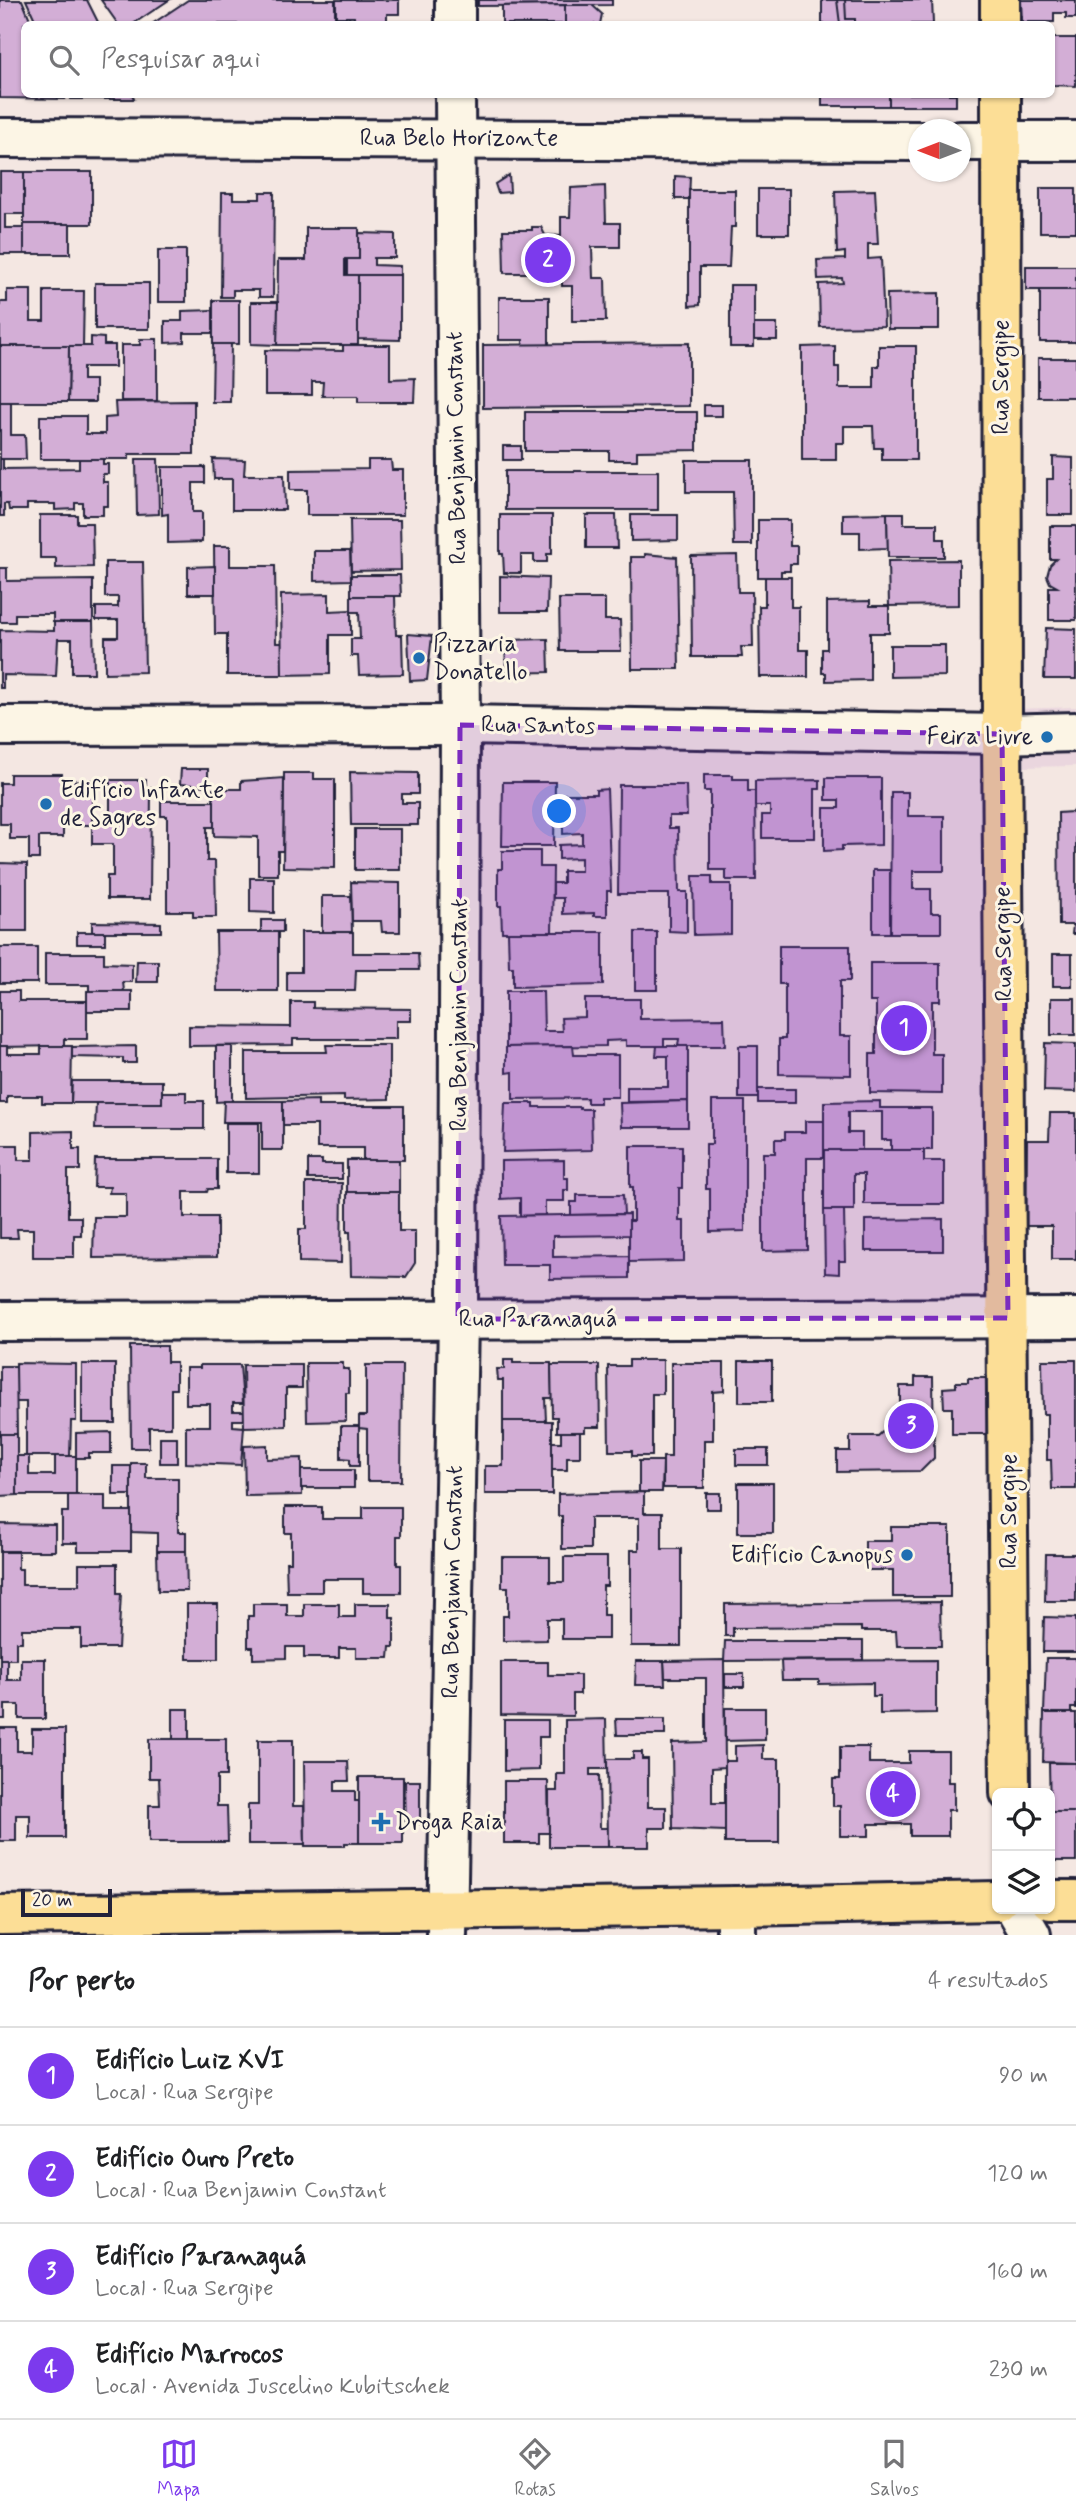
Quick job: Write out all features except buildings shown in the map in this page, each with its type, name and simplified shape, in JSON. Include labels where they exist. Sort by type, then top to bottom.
[{"type":"main road","points":[[1000,0],[1000,21]]},
{"type":"main road","name":"Rua Sergipe","points":[[1001,98],[1002,734],[1010,1788]]},
{"type":"main road","points":[[0,1915],[447,1922],[736,1921],[992,1900]]},
{"type":"main road","points":[[1055,1900],[1076,1900]]},
{"type":"street","points":[[455,0],[455,21]]},
{"type":"street","name":"Rua Benjamin Constant","points":[[447,1922],[458,1319],[460,725],[455,98]]},
{"type":"street","name":"Rua Belo Horizonte","points":[[0,138],[908,141]]},
{"type":"street","points":[[971,141],[1076,141]]},
{"type":"street","name":"Rua Santos","points":[[0,726],[460,725],[1002,734],[1076,732]]},
{"type":"street","name":"Rua Paranaguá","points":[[0,1321],[1076,1318]]},
{"type":"street","points":[[1019,1914],[1031,1935]]},
{"type":"highlighted area","points":[[460,725],[1002,734],[1008,1318],[458,1319]]},
{"type":"shaded area","name":"Feira Livre","points":[[1076,707],[1076,766],[1019,767],[1017,709]]},
{"type":"place","name":"Edifício Ouro Preto","points":[[548,260]]},
{"type":"place","name":"Pizzaria Donatello","points":[[419,658]]},
{"type":"place","name":"Feira Livre","points":[[1047,737]]},
{"type":"place","name":"Edifício Infante de Sagres","points":[[46,804]]},
{"type":"place","name":"Edifício Luiz XVI","points":[[904,1028]]},
{"type":"place","name":"Edifício Paranaguá","points":[[911,1426]]},
{"type":"place","name":"Edifício Canopus","points":[[907,1555]]},
{"type":"place","name":"Edifício Marrocos","points":[[893,1794]]},
{"type":"place","name":"Droga Raia","points":[[381,1822]]}]
